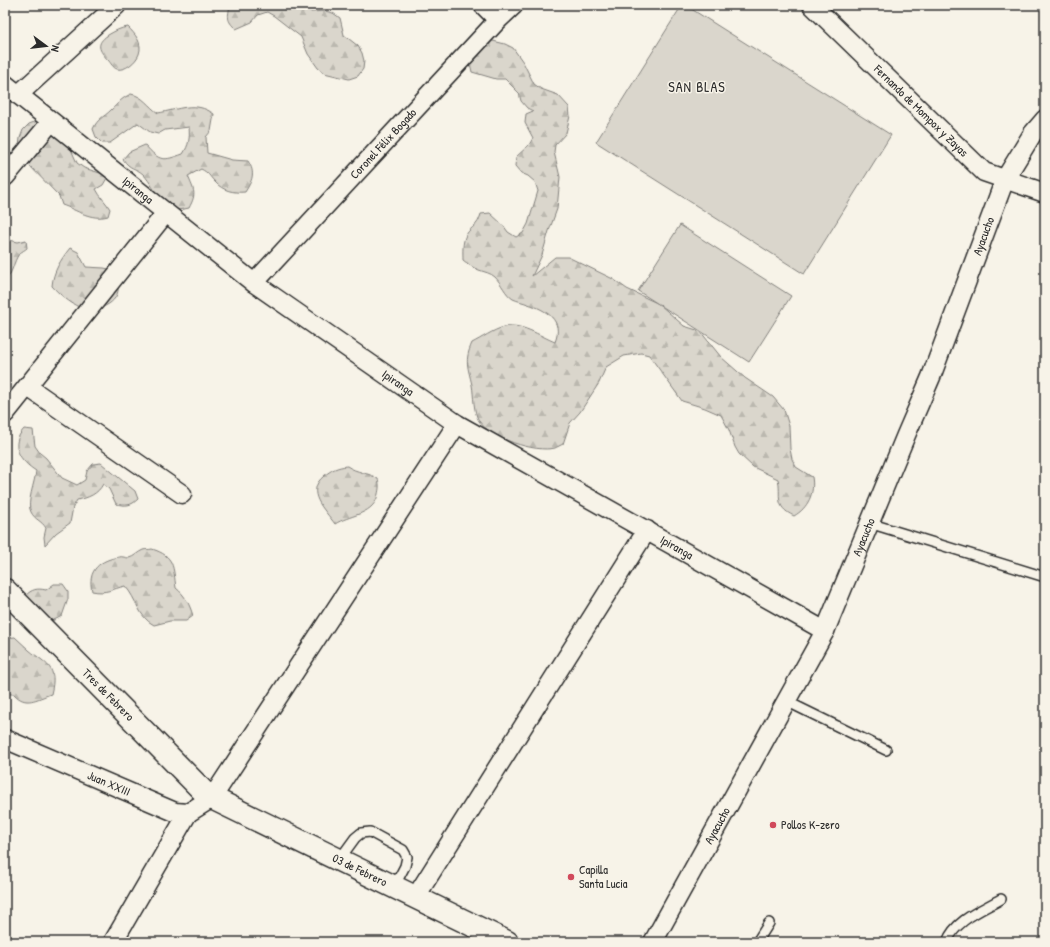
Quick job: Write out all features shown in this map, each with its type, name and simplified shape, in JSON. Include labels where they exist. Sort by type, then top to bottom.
[{"type":"street","points":[[11,89],[117,5]]},
{"type":"street","points":[[483,5],[498,20]]},
{"type":"street","name":"Coronel Félix Bogado","points":[[254,283],[498,20],[514,5]]},
{"type":"street","name":"Fernando de Mompox y Zayas","points":[[812,5],[984,172],[1045,193]]},
{"type":"street","name":"Ipiranga","points":[[11,89],[165,214],[254,283],[457,424],[648,530],[825,631]]},
{"type":"street","name":"Ayacucho","points":[[653,942],[825,631],[906,434],[931,378],[1004,180],[1033,132],[1045,118]]},
{"type":"street","points":[[5,177],[51,122]]},
{"type":"street","points":[[5,414],[165,214]]},
{"type":"street","points":[[28,387],[182,494]]},
{"type":"street","points":[[112,942],[188,813],[212,798],[457,424]]},
{"type":"street","points":[[415,898],[648,530]]},
{"type":"street","name":"Tres de Febrero","points":[[5,590],[203,791],[212,798]]},
{"type":"street","name":"Juan XXIII","points":[[5,739],[175,812],[188,813]]},
{"type":"street","name":"03 de Febrero","points":[[212,798],[507,942]]},
{"type":"lane","points":[[869,523],[1045,577]]},
{"type":"lane","points":[[786,702],[886,750]]},
{"type":"lane","points":[[339,860],[355,838],[361,833],[370,832],[403,850],[407,857],[405,866],[394,887]]},
{"type":"lane","points":[[947,942],[955,928],[965,920],[1001,899]]},
{"type":"lane","points":[[757,942],[769,923]]},
{"type":"green space","points":[[230,5],[303,5],[311,12],[325,11],[333,13],[340,18],[344,35],[358,46],[362,53],[364,61],[363,69],[358,76],[349,79],[324,73],[318,68],[308,54],[301,37],[274,16],[267,12],[258,15],[252,22],[236,29],[228,18]]},
{"type":"green space","points":[[682,5],[685,5],[891,135],[804,274],[596,142]]},
{"type":"green space","points":[[128,27],[139,42],[139,54],[130,65],[123,69],[117,69],[113,67],[102,53],[100,44],[101,41],[108,35]]},
{"type":"green space","points":[[489,40],[505,44],[513,48],[523,62],[534,84],[541,89],[558,95],[569,107],[570,116],[566,133],[555,145],[554,152],[560,177],[557,209],[542,255],[532,276],[555,257],[568,257],[613,279],[627,289],[659,304],[684,326],[700,331],[721,357],[745,378],[773,397],[784,410],[789,426],[792,459],[796,467],[812,477],[813,483],[809,500],[799,513],[794,516],[783,508],[780,500],[778,479],[753,467],[739,454],[721,415],[682,401],[649,355],[641,353],[624,356],[606,367],[599,383],[580,412],[570,423],[563,444],[555,448],[536,448],[514,443],[493,433],[479,421],[475,408],[467,359],[472,343],[496,330],[510,326],[517,326],[530,330],[555,342],[557,334],[555,322],[547,313],[535,306],[513,299],[493,276],[475,268],[463,260],[465,238],[468,232],[478,222],[481,214],[490,213],[508,232],[516,237],[523,233],[528,224],[538,191],[535,182],[528,176],[521,173],[515,166],[516,157],[529,145],[533,138],[525,123],[526,114],[533,111],[527,108],[521,101],[519,93],[505,79],[496,79],[472,72],[470,63],[475,47]]},
{"type":"green space","points":[[131,94],[142,99],[158,113],[179,108],[193,107],[207,110],[214,114],[211,131],[206,137],[207,153],[232,160],[248,161],[252,169],[252,177],[245,192],[233,192],[225,189],[218,185],[201,169],[188,176],[194,192],[189,208],[179,210],[166,205],[143,174],[130,167],[123,159],[129,152],[145,145],[154,155],[166,159],[183,154],[189,141],[189,127],[165,130],[158,134],[150,132],[138,123],[110,143],[102,143],[96,137],[93,129],[99,120],[122,99]]},
{"type":"green space","points":[[37,121],[70,147],[77,163],[84,168],[100,173],[107,178],[103,185],[96,189],[110,209],[108,216],[90,216],[62,205],[59,196],[26,162],[19,147],[20,138],[23,130],[29,124]]},
{"type":"green space","points":[[680,225],[791,296],[749,362],[638,291]]},
{"type":"green space","points":[[5,239],[18,242],[26,240],[27,248],[19,254],[10,275],[5,280]]},
{"type":"green space","points":[[70,248],[78,252],[86,267],[113,270],[118,285],[118,292],[106,306],[92,309],[79,307],[68,301],[52,286],[58,266]]},
{"type":"green space","points":[[24,429],[33,430],[35,446],[62,478],[77,485],[85,480],[87,471],[93,464],[101,463],[135,491],[138,499],[128,505],[116,504],[109,489],[103,484],[92,495],[77,500],[73,507],[70,523],[56,533],[45,545],[44,537],[46,528],[33,515],[30,508],[30,498],[36,471],[21,458],[17,447],[17,441]]},
{"type":"green space","points":[[347,466],[378,479],[379,486],[377,498],[370,508],[335,524],[318,501],[316,488],[318,482],[329,472],[337,468]]},
{"type":"green space","points":[[152,549],[165,555],[172,563],[176,588],[187,600],[193,616],[186,621],[170,621],[154,625],[141,613],[125,586],[105,592],[92,591],[91,577],[96,567],[112,558],[129,558],[143,550]]},
{"type":"green space","points":[[54,584],[63,584],[68,591],[68,599],[62,616],[46,624],[25,596],[35,590],[46,590]]},
{"type":"green space","points":[[15,637],[49,667],[53,677],[51,694],[36,700],[27,701],[18,698],[14,694],[5,694],[5,638]]},
{"type":"place","name":"Pollos K-zero","points":[[773,825]]},
{"type":"place","name":"Capilla Santa Lucia","points":[[571,877]]},
{"type":"district","name":"SAN BLAS","points":[[697,87]]}]
